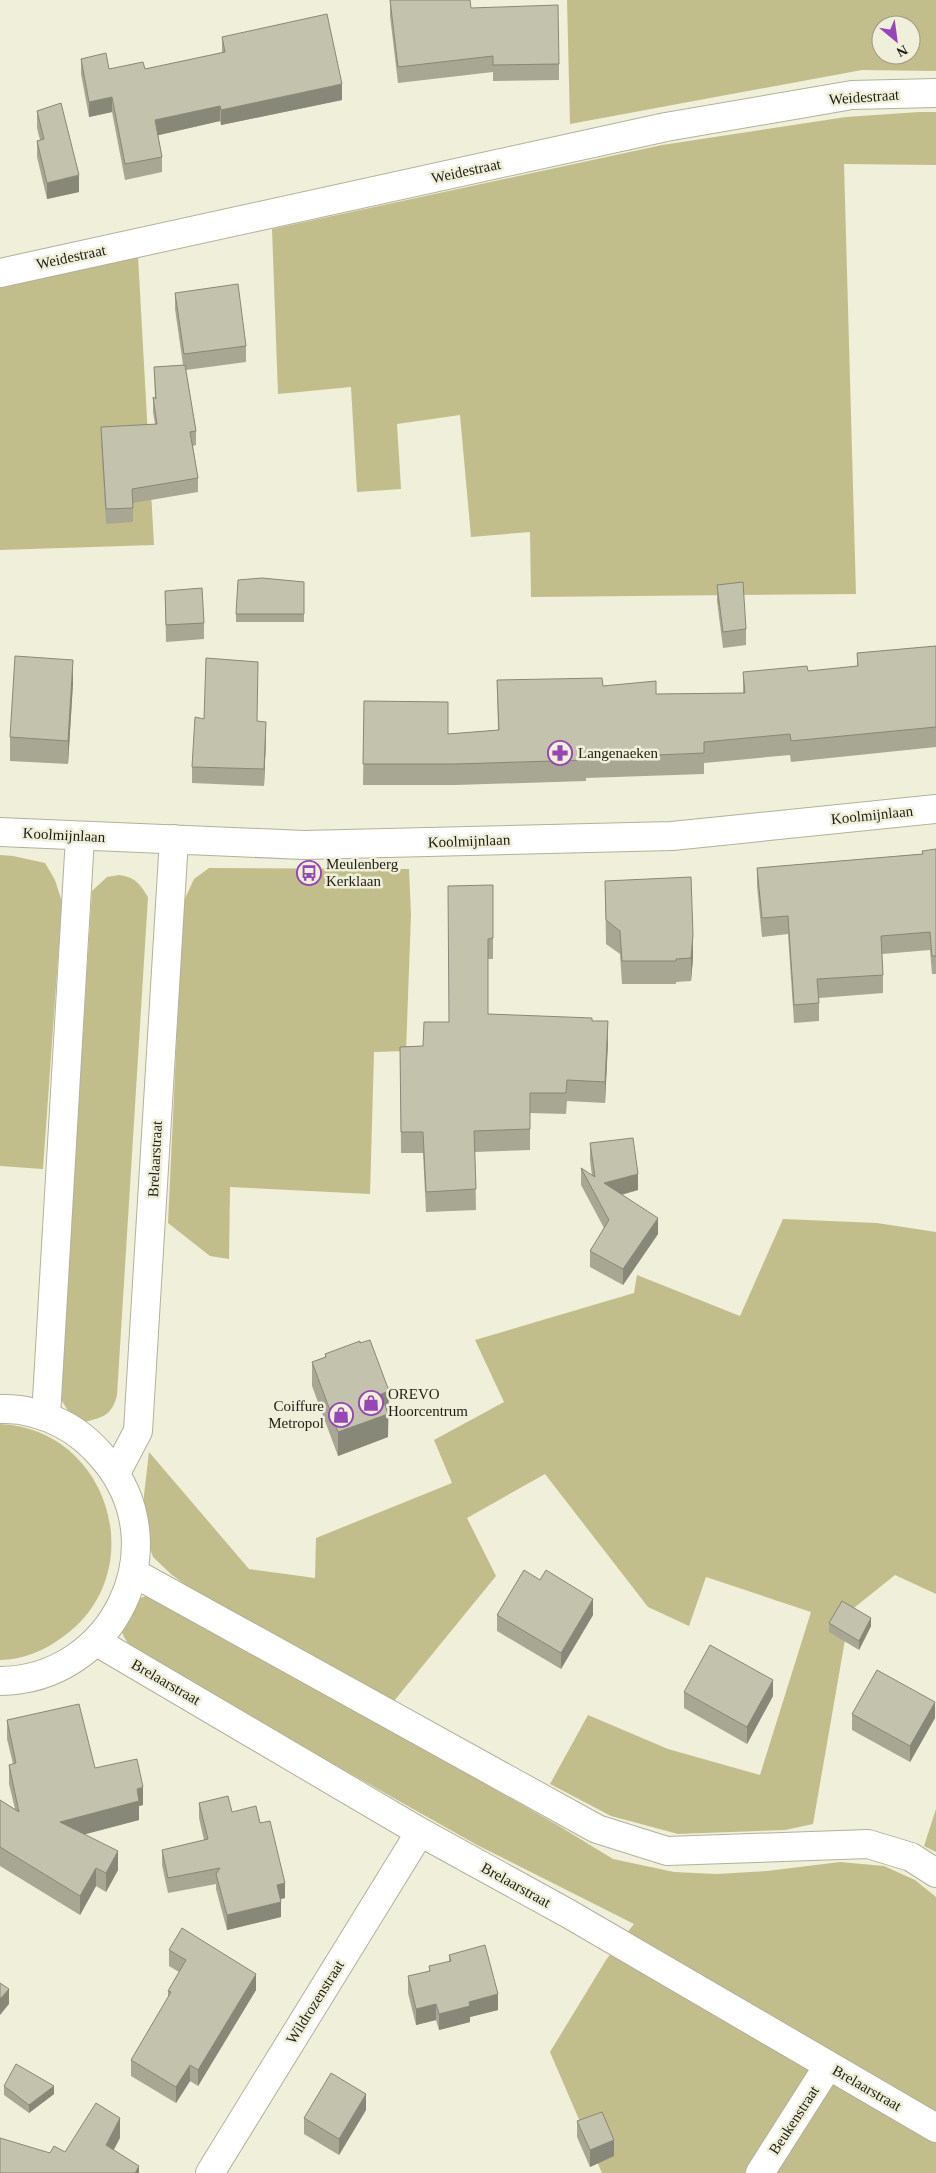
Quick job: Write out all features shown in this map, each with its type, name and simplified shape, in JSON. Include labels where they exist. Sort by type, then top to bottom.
[{"type":"street","name":"Weidestraat","points":[[0,273],[666,127],[852,95],[936,93]]},
{"type":"street","name":"Koolmijnlaan","points":[[0,832],[80,837],[304,845],[672,836],[936,809]]},
{"type":"street","points":[[46,1416],[80,837]]},
{"type":"street","name":"Brelaarstraat","points":[[116,1473],[138,1431],[174,839]]},
{"type":"street","points":[[0,1409],[9,1408],[46,1416],[74,1430],[91,1443],[116,1473],[130,1504],[136,1536],[134,1572],[124,1603],[97,1642],[59,1668],[15,1681],[0,1682]]},
{"type":"street","points":[[134,1572],[597,1829],[667,1851],[868,1844],[911,1857],[936,1873]]},
{"type":"street","name":"Brelaarstraat","points":[[97,1642],[420,1832],[569,1914],[936,2128]]},
{"type":"street","name":"Wildrozenstraat","points":[[210,2173],[420,1832]]},
{"type":"street","name":"Beukenstraat","points":[[760,2173],[828,2066]]},
{"type":"shaded area","points":[[567,0],[936,0],[936,71],[862,70],[570,124]]},
{"type":"shaded area","points":[[936,112],[936,165],[844,164],[856,594],[531,597],[530,532],[471,537],[460,415],[397,424],[401,489],[357,492],[351,387],[278,394],[272,229],[662,145],[846,117]]},
{"type":"shaded area","points":[[138,256],[154,545],[0,550],[0,284]]},
{"type":"shaded area","points":[[0,855],[45,863],[55,880],[62,902],[43,1169],[0,1166]]},
{"type":"shaded area","points":[[209,868],[409,869],[411,915],[406,1051],[374,1052],[370,1194],[230,1187],[229,1259],[210,1256],[168,1223],[183,903],[194,879]]},
{"type":"shaded area","points":[[119,875],[129,877],[136,882],[148,897],[117,1395],[110,1411],[85,1422],[72,1417],[60,1398],[92,891],[107,877]]},
{"type":"shaded area","points":[[783,1219],[877,1223],[936,1232],[936,1594],[895,1575],[850,1611],[813,1824],[785,1830],[678,1834],[611,1816],[550,1784],[588,1715],[668,1749],[760,1775],[811,1612],[706,1577],[689,1626],[648,1607],[545,1474],[467,1518],[496,1576],[394,1701],[215,1606],[172,1575],[153,1557],[143,1528],[144,1495],[149,1452],[249,1569],[315,1578],[316,1538],[452,1483],[434,1440],[504,1402],[475,1340],[634,1293],[637,1275],[740,1316]]},
{"type":"shaded area","points":[[0,1424],[38,1432],[69,1450],[92,1476],[106,1508],[111,1542],[107,1577],[91,1609],[64,1636],[50,1646],[26,1656],[9,1660],[0,1660]]},
{"type":"shaded area","points":[[146,1596],[157,1596],[559,1826],[613,1859],[674,1872],[716,1874],[767,1871],[840,1862],[884,1866],[915,1880],[936,1897],[936,2173],[602,2173],[550,2052],[606,1960],[634,1924],[477,1845],[133,1651],[119,1625],[132,1601]]},
{"type":"shaded area","points":[[936,1809],[936,1852],[924,1846]]},
{"type":"building","points":[[390,0],[470,0],[471,8],[558,5],[559,64],[493,65],[493,56],[398,67]]},
{"type":"building","points":[[327,14],[342,84],[221,110],[220,106],[155,120],[162,157],[125,164],[112,97],[89,102],[81,59],[106,53],[109,69],[143,62],[145,69],[225,52],[222,37]]},
{"type":"building","points":[[61,103],[79,175],[47,183],[37,141],[44,139],[37,111]]},
{"type":"building","points":[[238,284],[246,346],[184,354],[175,293]]},
{"type":"building","points":[[185,365],[196,431],[190,432],[198,478],[132,489],[133,508],[106,509],[101,427],[157,424],[153,397],[156,399],[154,367]]},
{"type":"building","points":[[262,578],[304,582],[304,614],[236,614],[238,580]]},
{"type":"building","points":[[743,582],[746,629],[723,632],[717,585]]},
{"type":"building","points":[[202,588],[204,623],[166,625],[165,591]]},
{"type":"building","points":[[936,646],[936,727],[791,741],[790,734],[704,742],[704,753],[586,758],[586,760],[455,764],[363,764],[364,701],[448,702],[448,734],[499,730],[497,680],[602,678],[603,686],[656,681],[656,694],[745,693],[743,672],[807,666],[808,671],[858,666],[857,653]]},
{"type":"building","points":[[15,656],[73,660],[68,741],[10,737]]},
{"type":"building","points":[[206,658],[258,662],[257,721],[266,722],[264,769],[192,767],[195,717],[204,719]]},
{"type":"building","points":[[936,849],[936,956],[932,956],[930,932],[881,936],[883,975],[817,979],[819,1003],[794,1005],[788,916],[762,918],[757,868],[923,854],[922,851]]},
{"type":"building","points":[[691,877],[693,935],[691,958],[676,959],[676,961],[622,961],[620,931],[606,920],[605,881]]},
{"type":"building","points":[[493,885],[493,938],[488,939],[488,1014],[592,1018],[592,1021],[608,1021],[605,1082],[567,1080],[566,1093],[530,1093],[530,1129],[474,1131],[476,1189],[426,1192],[423,1132],[401,1132],[400,1047],[423,1046],[424,1022],[449,1022],[448,886]]},
{"type":"building","points":[[633,1138],[638,1174],[604,1183],[658,1218],[623,1269],[590,1251],[609,1220],[581,1168],[595,1177],[590,1143]]},
{"type":"building","points":[[370,1340],[389,1391],[381,1394],[388,1414],[338,1432],[312,1362],[326,1357],[325,1354],[360,1341],[360,1343]]},
{"type":"building","points":[[524,1570],[540,1580],[546,1570],[593,1599],[561,1653],[497,1615]]},
{"type":"building","points":[[842,1601],[871,1618],[859,1641],[829,1623]]},
{"type":"building","points":[[710,1645],[773,1680],[747,1727],[684,1692]]},
{"type":"building","points":[[877,1670],[935,1702],[910,1746],[852,1714]]},
{"type":"building","points":[[79,1704],[95,1768],[137,1759],[143,1787],[137,1789],[139,1801],[60,1822],[118,1851],[106,1873],[96,1868],[80,1896],[0,1847],[0,1800],[19,1812],[9,1765],[16,1763],[7,1720]]},
{"type":"building","points":[[228,1796],[232,1812],[256,1806],[260,1823],[270,1821],[285,1883],[277,1885],[281,1902],[227,1915],[216,1874],[220,1868],[168,1878],[162,1850],[208,1839],[199,1803]]},
{"type":"building","points":[[182,1928],[256,1974],[198,2070],[190,2065],[176,2087],[131,2060],[171,1992],[168,1991],[186,1960],[169,1950]]},
{"type":"building","points":[[485,1945],[498,1994],[469,2002],[470,2006],[439,2014],[436,2004],[416,2009],[408,1976],[430,1971],[429,1966],[451,1961],[449,1955]]},
{"type":"building","points":[[0,1983],[9,1989],[0,1999]]},
{"type":"building","points":[[16,2064],[54,2086],[29,2105],[4,2086]]},
{"type":"building","points":[[331,2073],[366,2094],[339,2139],[304,2118]]},
{"type":"building","points":[[96,2103],[120,2118],[106,2145],[139,2166],[135,2173],[0,2173],[0,2138],[50,2153],[54,2146],[65,2152]]},
{"type":"building","points":[[602,2112],[614,2140],[590,2150],[577,2121]]},
{"type":"place","name":"Langenaeken","points":[[560,753]]},
{"type":"place","name":"Meulenberg Kerklaan","points":[[309,873]]},
{"type":"place","name":"OREVO Hoorcentrum","points":[[371,1403]]},
{"type":"place","name":"Coiffure Metropol","points":[[341,1415]]}]
